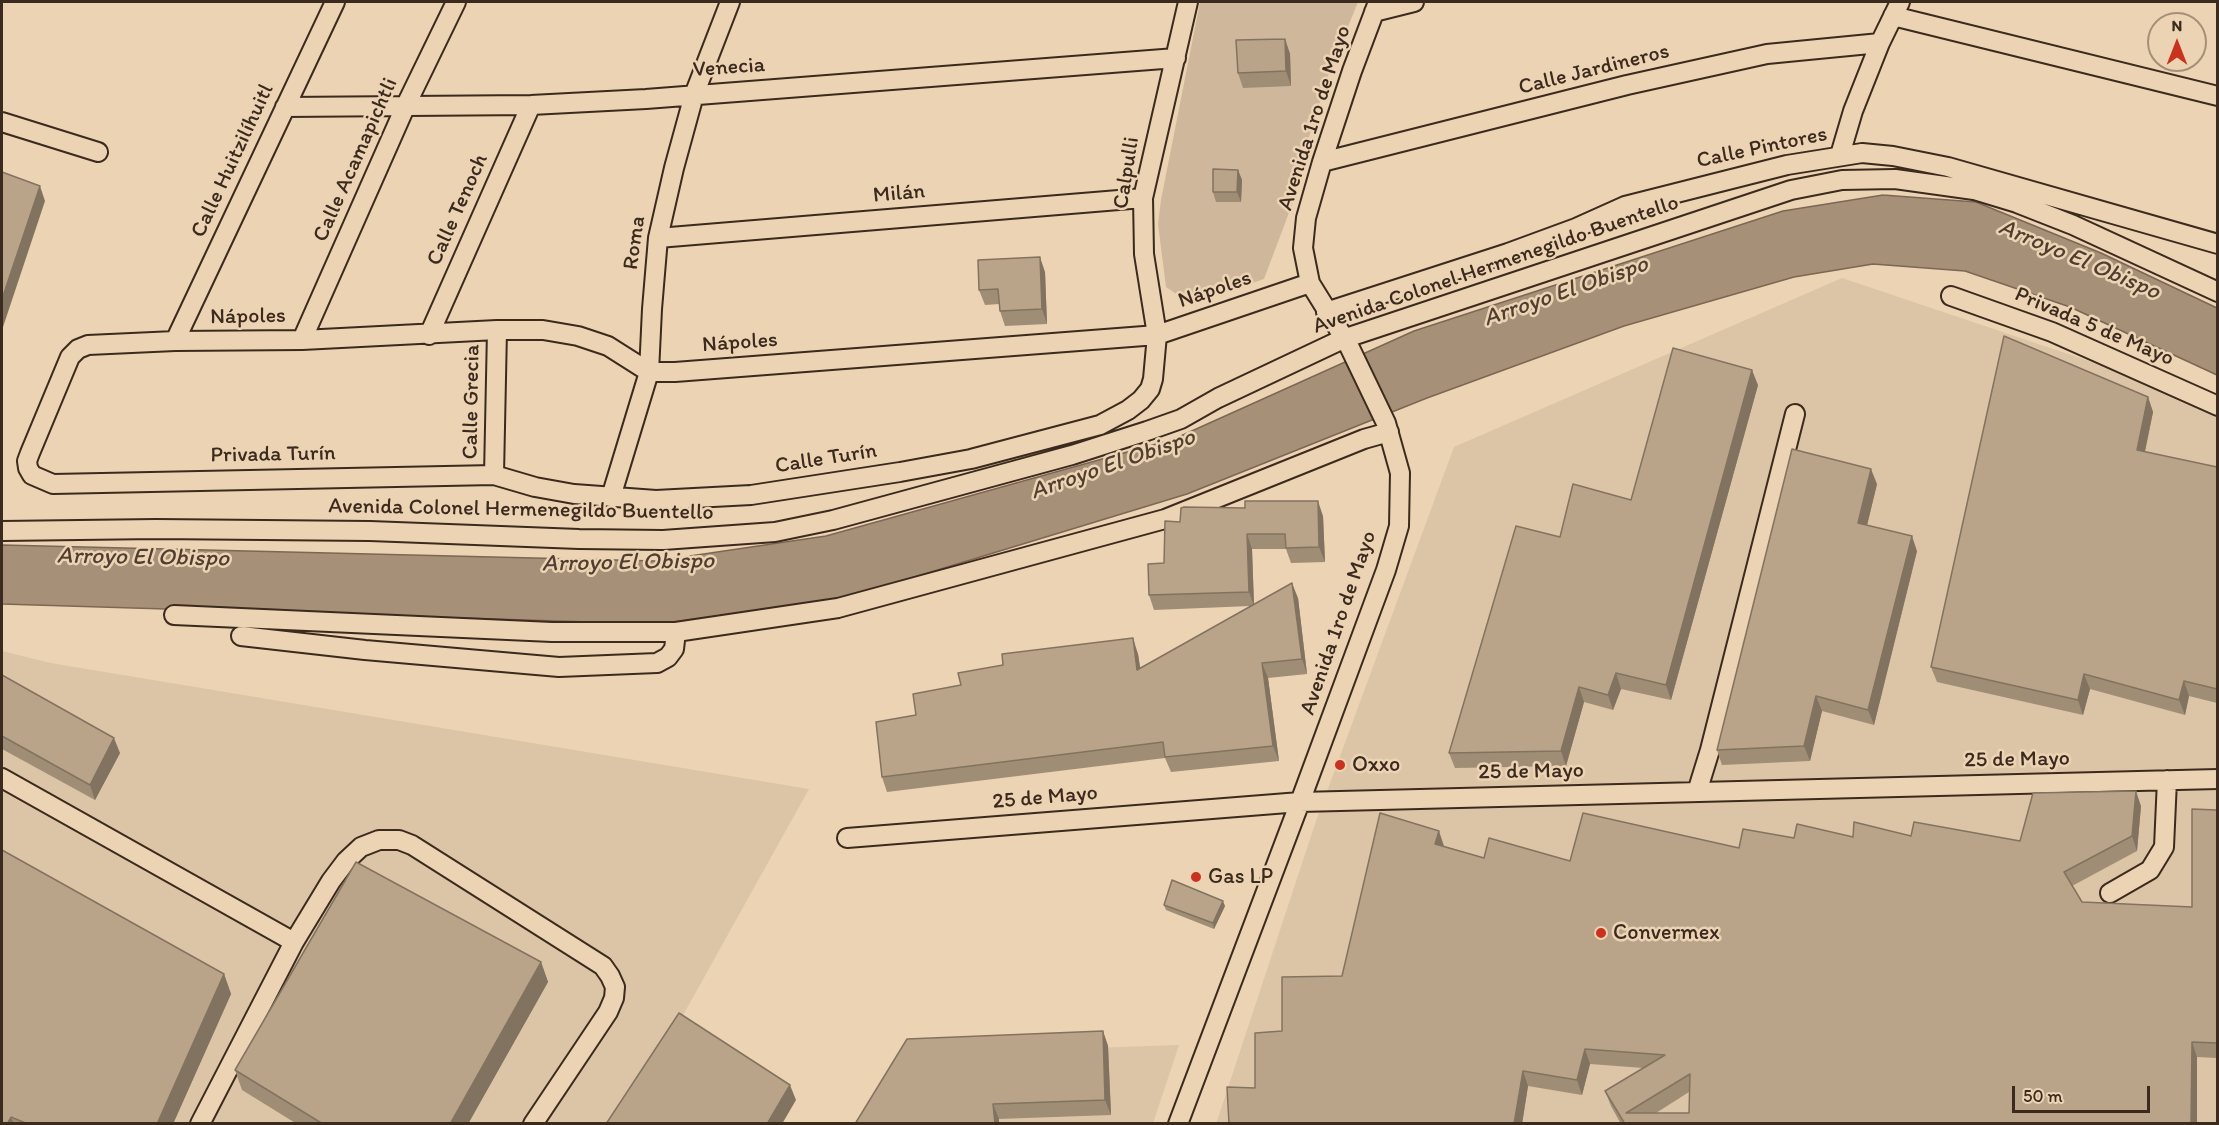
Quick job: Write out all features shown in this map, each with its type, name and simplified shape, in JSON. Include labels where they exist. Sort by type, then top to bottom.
[{"type":"street","name":"Calle Huitzilíhuitl","points":[[175,341],[335,2]]},
{"type":"street","name":"Calle Acamapichtli","points":[[302,340],[406,105],[456,2]]},
{"type":"street","name":"Roma","points":[[611,497],[649,372],[658,238],[674,168],[693,95],[730,2]]},
{"type":"street","name":"Calpulli","points":[[1150,389],[1155,368],[1157,335],[1144,254],[1143,198],[1188,2]]},
{"type":"street","points":[[1376,7],[1414,2]]},
{"type":"street","name":"Avenida 1ro de Mayo","points":[[1178,1124],[1386,570],[1399,526],[1400,473],[1388,428],[1346,343],[1310,283],[1303,248],[1306,218],[1322,162],[1376,7]]},
{"type":"street","points":[[1840,155],[1853,111],[1880,42],[1896,9],[2217,96]]},
{"type":"street","name":"Calle Jardineros","points":[[1322,162],[1627,86],[1767,54],[1880,42]]},
{"type":"street","name":"Venecia","points":[[285,107],[531,105],[1176,58]]},
{"type":"street","name":"Calle Tenoch","points":[[429,335],[531,105]]},
{"type":"street","points":[[2,122],[98,152]]},
{"type":"street","name":"Calle Pintores","points":[[1326,312],[1508,253],[1625,206],[1787,165],[1862,153],[1893,156],[1948,167],[2217,244]]},
{"type":"street","name":"Avenida Colonel Hermenegildo Buentello","points":[[2,531],[156,529],[370,531],[663,540],[775,532],[833,520],[1072,455],[1147,431],[1181,419],[1218,398],[1346,343],[1791,189],[1842,180],[1895,179],[1974,190],[2017,203],[2073,225],[2217,292]]},
{"type":"street","name":"Milán","points":[[658,238],[1143,198]]},
{"type":"street","name":"Nápoles","points":[[52,484],[32,475],[27,461],[70,357],[83,347],[175,341],[302,340],[497,330],[543,330],[578,336],[608,346],[649,372],[722,369],[1157,335],[1310,283]]},
{"type":"street","name":"Privada 5 de Mayo","points":[[1951,296],[2052,332],[2217,406]]},
{"type":"street","name":"Calle Grecia","points":[[494,475],[497,330]]},
{"type":"street","name":"Calle Turín","points":[[494,475],[535,487],[574,494],[611,497],[656,500],[751,495],[970,459],[1100,425],[1128,410],[1150,389]]},
{"type":"street","points":[[1697,792],[1710,750],[1794,414]]},
{"type":"street","points":[[174,615],[552,632],[676,632],[838,608],[1165,519],[1388,428]]},
{"type":"street","name":"Privada Turín","points":[[52,484],[494,475]]},
{"type":"street","points":[[241,636],[365,650],[560,667],[657,663],[668,657],[674,649],[676,632]]},
{"type":"street","points":[[2,778],[294,942]]},
{"type":"street","name":"25 de Mayo","points":[[847,838],[1300,802],[2217,779]]},
{"type":"street","points":[[2110,893],[2150,870],[2164,847],[2168,780]]},
{"type":"street","points":[[200,1124],[294,942],[331,881],[346,861],[361,847],[379,840],[399,840],[412,845],[603,966],[615,987],[614,998],[608,1012],[532,1124]]},
{"type":"shaded area","points":[[1200,2],[1358,2],[1329,73],[1304,153],[1293,202],[1264,279],[1191,304],[1166,287],[1158,224]]},
{"type":"shaded area","points":[[1842,278],[2217,404],[2217,1123],[1216,1124],[1315,824],[1454,447]]},
{"type":"shaded area","points":[[2,651],[51,663],[809,789],[623,1123],[2,1124]]},
{"type":"shaded area","points":[[1179,1045],[1153,1123],[870,1124],[912,1054]]},
{"type":"water","name":"Arroyo El Obispo","points":[[1883,195],[1976,202],[2101,253],[2217,308],[2217,375],[2070,307],[1965,271],[1873,264],[1794,277],[1624,326],[1427,398],[1187,494],[839,600],[657,624],[2,604],[2,545],[656,561],[826,536],[1174,439],[1414,331],[1783,211]]},
{"type":"building","points":[[1285,39],[1286,71],[1238,73],[1236,40]]},
{"type":"building","points":[[1213,169],[1238,170],[1237,192],[1213,192]]},
{"type":"building","points":[[2,172],[40,186],[2,299]]},
{"type":"building","points":[[1040,257],[1042,309],[1000,311],[998,289],[979,290],[978,260]]},
{"type":"building","points":[[2004,336],[2148,397],[2137,450],[2217,467],[2217,689],[2184,681],[2179,700],[2084,674],[2078,700],[1931,667]]},
{"type":"building","points":[[1673,348],[1752,370],[1666,685],[1616,673],[1608,695],[1579,687],[1561,751],[1449,753],[1516,526],[1560,537],[1573,484],[1631,500]]},
{"type":"building","points":[[1792,449],[1871,469],[1858,523],[1912,536],[1868,710],[1816,696],[1804,746],[1717,750]]},
{"type":"building","points":[[1245,501],[1318,501],[1319,547],[1286,548],[1285,534],[1247,534],[1249,592],[1149,595],[1148,564],[1164,563],[1165,521],[1180,522],[1181,508],[1184,507],[1245,508]]},
{"type":"building","points":[[1292,583],[1302,659],[1262,663],[1273,746],[1165,757],[1163,742],[882,777],[876,722],[916,715],[913,694],[961,685],[958,673],[1003,665],[1002,654],[1133,638],[1137,670]]},
{"type":"building","points":[[2,675],[114,738],[90,785],[2,736]]},
{"type":"building","points":[[2136,791],[2132,836],[2064,872],[2082,902],[2192,907],[2192,809],[2217,810],[2217,1043],[2192,1042],[2191,1124],[1625,1124],[1605,1091],[1665,1055],[1585,1049],[1577,1080],[1523,1071],[1514,1124],[1229,1124],[1227,1087],[1255,1088],[1255,1033],[1282,1031],[1282,977],[1342,976],[1380,813],[1439,831],[1435,844],[1484,858],[1489,838],[1570,861],[1583,813],[1739,848],[1743,829],[1794,838],[1797,824],[1853,837],[1854,822],[1911,836],[1914,822],[2020,841],[2033,793]],"holes":[[[1690,1074],[1689,1113],[1626,1113]]]},
{"type":"building","points":[[2,850],[224,974],[157,1124],[28,1124],[11,1117],[7,1124],[2,1124]]},
{"type":"building","points":[[356,862],[541,962],[450,1124],[323,1124],[235,1070]]},
{"type":"building","points":[[1172,880],[1223,901],[1213,923],[1164,905]]},
{"type":"building","points":[[679,1013],[790,1085],[767,1124],[606,1124]]},
{"type":"building","points":[[1103,1031],[1105,1100],[993,1104],[995,1124],[855,1124],[907,1039]]},
{"type":"place","name":"Oxxo","points":[[1340,765]]},
{"type":"place","name":"Gas LP","points":[[1196,877]]},
{"type":"place","name":"Convermex","points":[[1601,933]]}]
